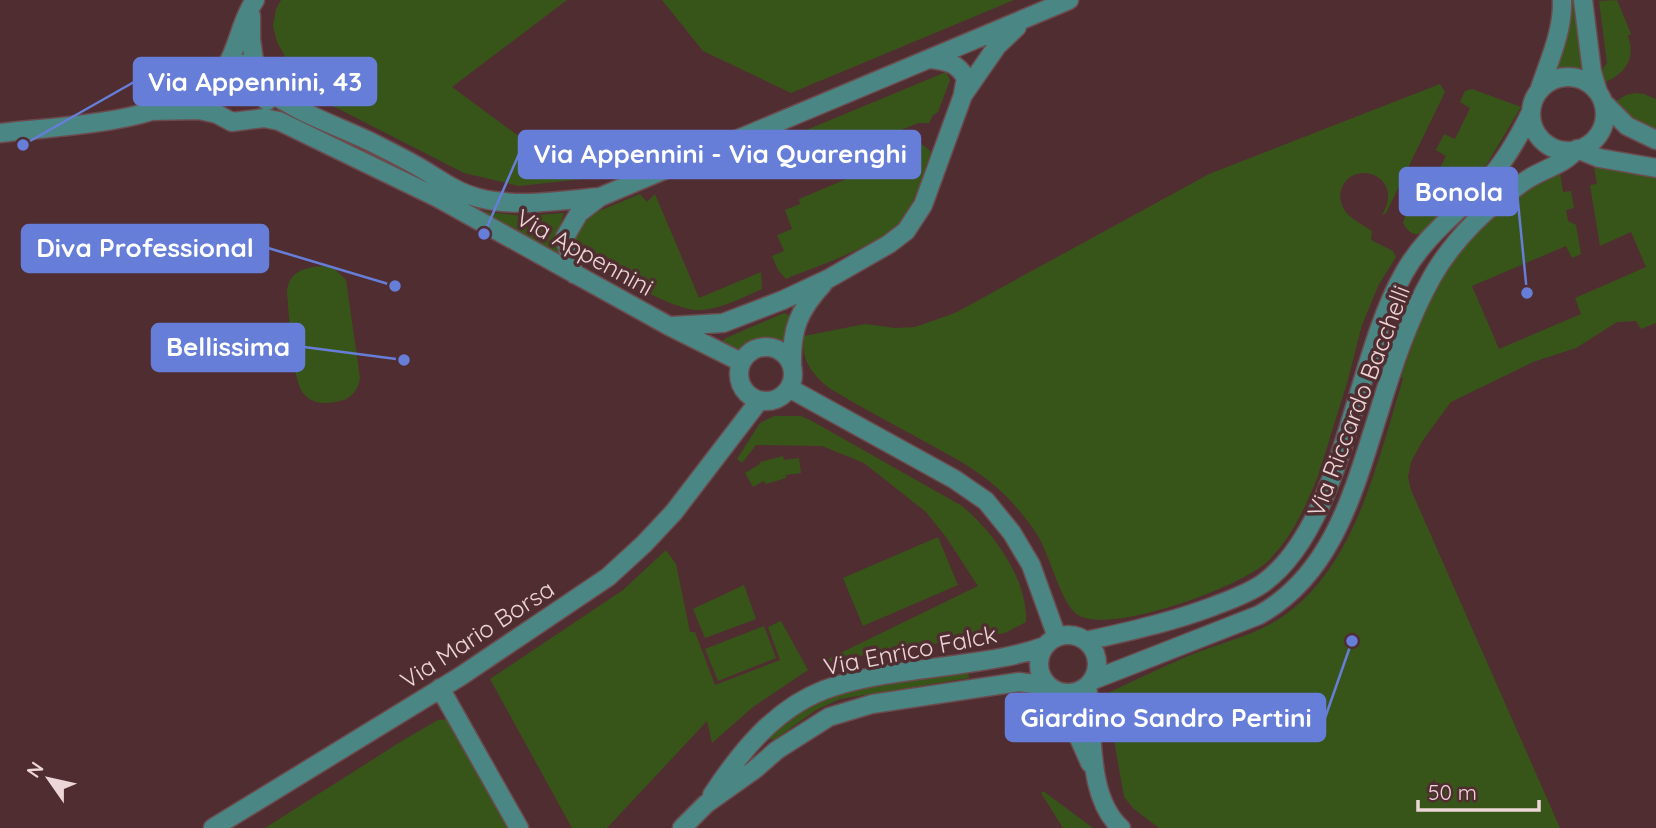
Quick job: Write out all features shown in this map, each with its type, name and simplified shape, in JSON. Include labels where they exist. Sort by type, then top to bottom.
[{"type":"street","points":[[217,114],[209,98],[210,84],[215,74],[227,65],[236,50],[244,20],[255,0]]},
{"type":"street","points":[[255,0],[251,29],[255,68]]},
{"type":"street","points":[[574,274],[565,237],[579,213],[600,197],[1069,0]]},
{"type":"street","points":[[1562,0],[1562,17],[1556,42],[1531,111],[1536,133],[1544,141],[1562,150],[1577,149],[1592,141],[1603,123],[1600,97],[1592,72],[1583,0]]},
{"type":"street","points":[[962,95],[997,46],[1024,19]]},
{"type":"street","points":[[668,326],[723,323],[783,300],[828,279],[889,244],[906,231],[923,205],[966,78],[958,66],[930,59]]},
{"type":"street","points":[[227,65],[241,63],[255,68],[264,76],[268,91],[265,106],[252,119]]},
{"type":"street","points":[[1539,91],[1558,78],[1580,79],[1627,126],[1656,140]]},
{"type":"street","name":"Via Appennini","points":[[0,133],[98,122],[149,111],[195,94],[210,84]]},
{"type":"street","points":[[268,91],[290,106],[418,167],[446,186],[482,198],[536,204],[600,197]]},
{"type":"street","name":"Via Appennini","points":[[149,111],[199,110],[217,114],[232,122],[243,123],[264,118],[279,121],[376,166],[668,326],[741,362]]},
{"type":"street","name":"Via Riccardo Bacchelli","points":[[1086,641],[1163,624],[1241,596],[1263,583],[1284,563],[1306,532],[1326,492],[1374,340],[1404,273],[1418,250],[1434,232],[1497,169],[1516,142],[1531,111]]},
{"type":"street","points":[[1577,149],[1599,158],[1656,169]]},
{"type":"street","name":"Via Riccardo Bacchelli","points":[[1090,683],[1259,615],[1281,601],[1300,584],[1325,552],[1345,514],[1409,326],[1439,265],[1491,207],[1526,180],[1567,160],[1577,149]]},
{"type":"street","points":[[792,366],[783,353],[767,347],[753,350],[741,362],[738,376],[752,396],[775,400],[789,388],[793,376],[792,338],[796,323],[807,303],[828,279]]},
{"type":"street","points":[[789,388],[954,479],[986,501],[1012,533],[1031,565],[1051,642]]},
{"type":"street","name":"Via Mario Borsa","points":[[213,828],[440,688],[608,577],[674,512],[729,438],[752,396]]},
{"type":"street","points":[[1095,775],[1090,683],[1097,660],[1086,641],[1072,635],[1051,642],[1040,656],[1038,667],[1041,677],[1054,690],[1095,775],[1105,809],[1121,828]]},
{"type":"street","name":"Via Enrico Falck","points":[[706,804],[728,771],[766,727],[779,715],[809,696],[857,681],[1015,656],[1051,642]]},
{"type":"street","name":"Via Enrico Falck","points":[[682,828],[706,804],[777,750],[829,717],[872,704],[1000,685],[1031,682],[1054,690]]},
{"type":"street","points":[[1054,690],[1074,693],[1090,683]]},
{"type":"street","points":[[440,688],[519,828]]},
{"type":"green space","points":[[281,0],[567,0],[452,87],[562,168],[577,166],[591,176],[519,186],[464,173],[331,105],[307,96],[277,42],[273,26],[276,9]]},
{"type":"green space","points":[[662,0],[1014,0],[791,93],[703,51]]},
{"type":"green space","points":[[1571,0],[1575,0],[1581,69],[1558,66],[1570,22]]},
{"type":"green space","points":[[1617,0],[1631,34],[1628,36],[1631,52],[1623,70],[1604,83],[1601,71],[1607,63],[1599,1]]},
{"type":"green space","points":[[946,72],[950,80],[938,112],[929,123],[918,123],[833,158],[822,151],[785,167],[775,143]]},
{"type":"green space","points":[[1440,84],[1445,92],[1386,213],[1382,215],[1388,201],[1387,190],[1375,176],[1355,174],[1341,190],[1345,211],[1372,231],[1371,240],[1393,251],[1396,257],[1379,284],[1362,325],[1318,476],[1303,510],[1276,553],[1267,562],[1231,584],[1145,614],[1118,619],[1094,619],[1078,615],[1061,591],[1038,536],[1000,490],[962,462],[829,388],[817,377],[806,359],[804,336],[865,324],[895,328],[915,327],[955,313],[1209,174]]},
{"type":"green space","points":[[1472,89],[1521,107],[1487,164],[1435,215],[1437,217],[1425,230],[1412,233],[1403,223],[1407,209],[1418,213],[1446,156],[1436,150],[1444,134],[1455,139],[1470,108],[1460,102],[1465,91]]},
{"type":"green space","points":[[1635,93],[1656,99],[1656,131],[1633,119],[1615,102]]},
{"type":"green space","points":[[922,144],[931,152],[913,202],[894,227],[866,245],[786,279],[778,270],[772,256],[784,251],[777,235],[792,229],[785,210],[800,204],[799,199],[920,148]]},
{"type":"green space","points":[[1594,167],[1656,177],[1656,323],[1641,329],[1636,321],[1617,322],[1576,348],[1533,362],[1451,402],[1423,440],[1411,462],[1408,477],[1411,490],[1560,828],[1159,828],[1134,809],[1124,797],[1106,694],[1188,656],[1271,624],[1307,596],[1329,570],[1361,509],[1384,443],[1403,379],[1401,377],[1432,295],[1455,257],[1503,208],[1540,182],[1560,172],[1563,192],[1571,191],[1574,208],[1566,210],[1568,221],[1576,225],[1581,254],[1572,258],[1566,246],[1472,286],[1499,349],[1581,314],[1575,298],[1646,267],[1631,232],[1600,246],[1590,185],[1597,184]]},
{"type":"green space","points":[[640,194],[647,202],[655,194],[699,298],[761,272],[762,289],[716,307],[688,309],[638,288],[577,252],[572,242],[582,218]]},
{"type":"green space","points":[[479,211],[524,216],[564,213],[558,241],[563,258]]},
{"type":"green space","points":[[322,266],[334,268],[346,280],[360,378],[351,396],[325,403],[312,400],[300,387],[294,362],[287,292],[291,279],[298,272]]},
{"type":"green space","points":[[784,313],[791,316],[784,342],[756,338],[744,344],[734,355],[717,346],[726,338]]},
{"type":"green space","points":[[774,416],[801,416],[812,421],[962,506],[985,529],[1015,573],[1025,606],[1026,622],[1005,633],[859,656],[831,668],[826,660],[978,586],[926,512],[864,463],[822,446],[756,445],[742,463],[737,459],[760,423]]},
{"type":"green space","points":[[783,456],[784,460],[799,458],[801,473],[786,475],[786,478],[766,484],[764,481],[753,487],[745,473],[760,462]]},
{"type":"green space","points":[[938,537],[958,585],[863,626],[843,578]]},
{"type":"green space","points":[[666,550],[676,564],[690,632],[695,632],[715,685],[780,660],[768,627],[781,621],[808,670],[753,707],[712,743],[707,721],[607,828],[572,828],[490,679],[623,590]]},
{"type":"green space","points":[[744,585],[756,619],[705,638],[693,609]]},
{"type":"green space","points":[[764,626],[776,658],[718,681],[705,649]]},
{"type":"green space","points":[[968,672],[969,678],[840,699],[816,710],[774,740],[768,738],[784,721],[806,707],[832,697],[889,683]]},
{"type":"green space","points":[[448,719],[507,828],[265,828],[405,739],[438,720]]},
{"type":"green space","points":[[1043,791],[1093,828],[1063,828],[1041,793]]},
{"type":"place","name":"Via Appennini, 43","points":[[23,145]]},
{"type":"place","name":"Via Appennini - Via Quarenghi","points":[[484,234]]},
{"type":"place","name":"Diva Professional","points":[[395,286]]},
{"type":"place","name":"Bonola","points":[[1527,293]]},
{"type":"place","name":"Bellissima","points":[[404,360]]},
{"type":"place","name":"Giardino Sandro Pertini","points":[[1352,641]]}]
